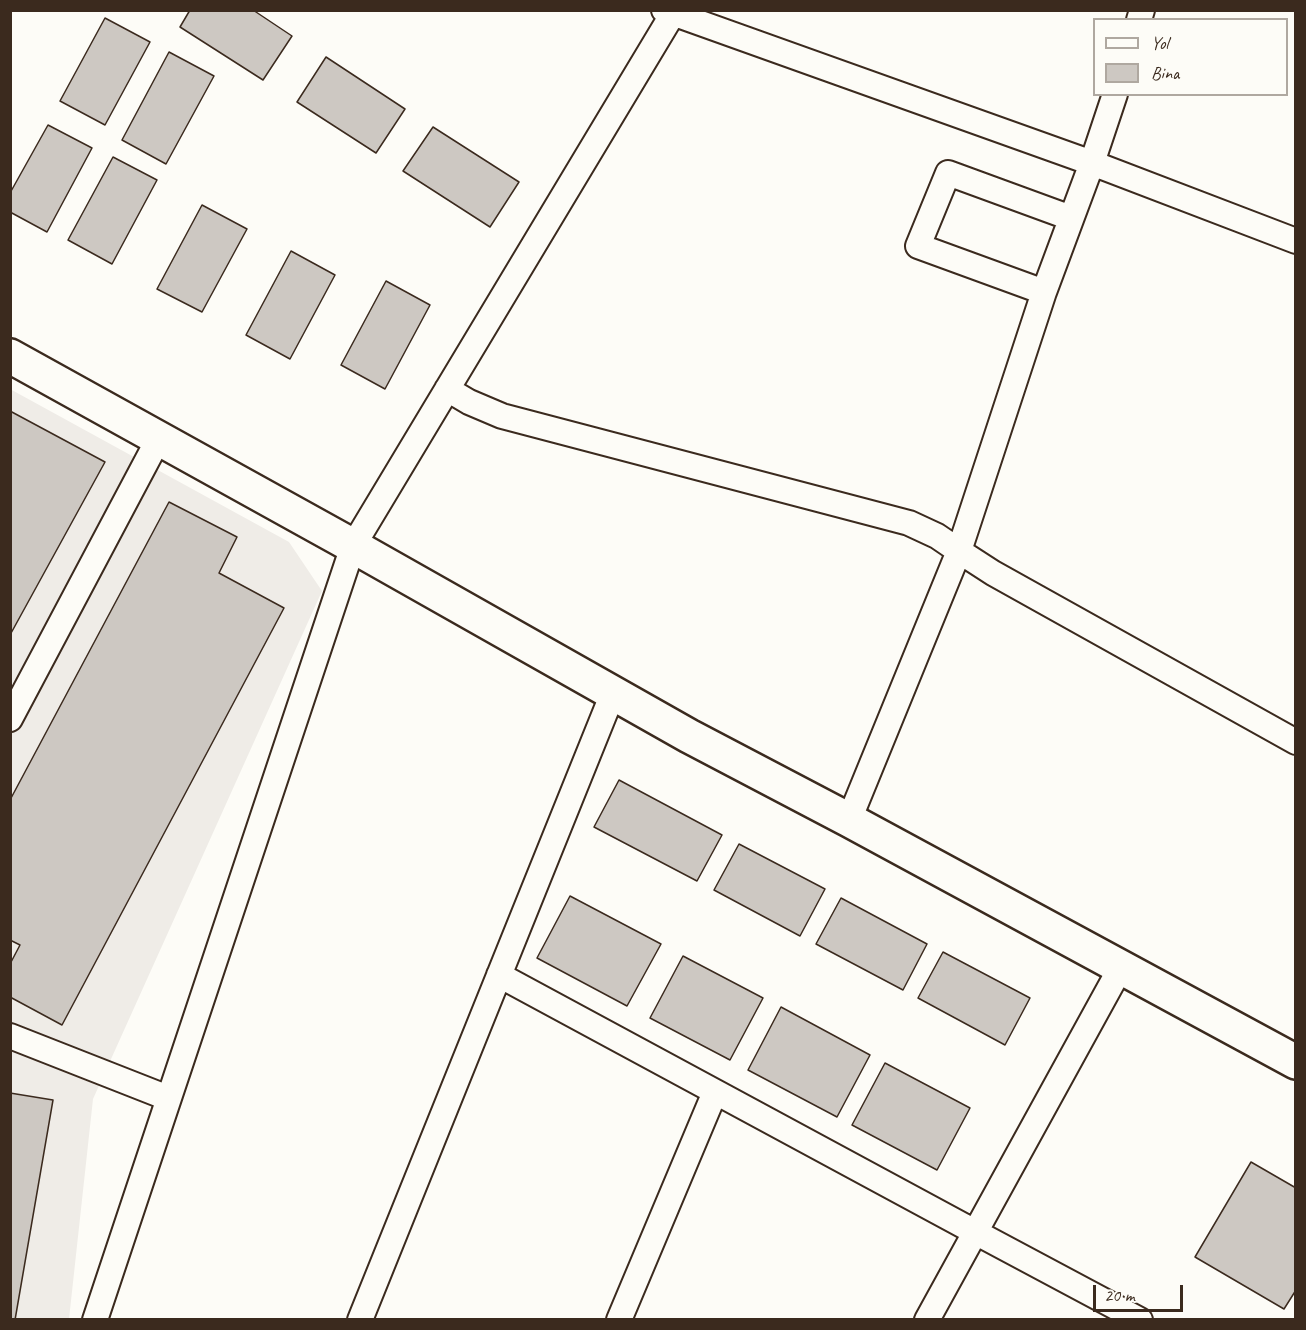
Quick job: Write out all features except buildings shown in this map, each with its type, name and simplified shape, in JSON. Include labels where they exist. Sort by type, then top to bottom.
[{"type":"street","points":[[95,1320],[352,546],[671,12],[1092,163],[1296,241]]},
{"type":"street","points":[[849,820],[959,551],[1044,292],[1114,96]]},
{"type":"street","points":[[1044,292],[918,246],[948,173],[1071,218]]},
{"type":"street","points":[[10,356],[689,736],[1296,1062]]},
{"type":"street","points":[[447,388],[469,402],[502,416],[909,523],[937,536],[993,573],[1296,742]]},
{"type":"street","points":[[10,719],[159,438]]},
{"type":"street","points":[[360,1320],[613,693]]},
{"type":"street","points":[[927,1320],[1121,967]]},
{"type":"street","points":[[499,975],[1140,1320]]},
{"type":"street","points":[[10,1036],[168,1098]]},
{"type":"street","points":[[619,1320],[715,1092]]},
{"type":"shaded area","points":[[10,389],[289,542],[322,591],[93,1099],[69,1319],[11,1319]]}]
